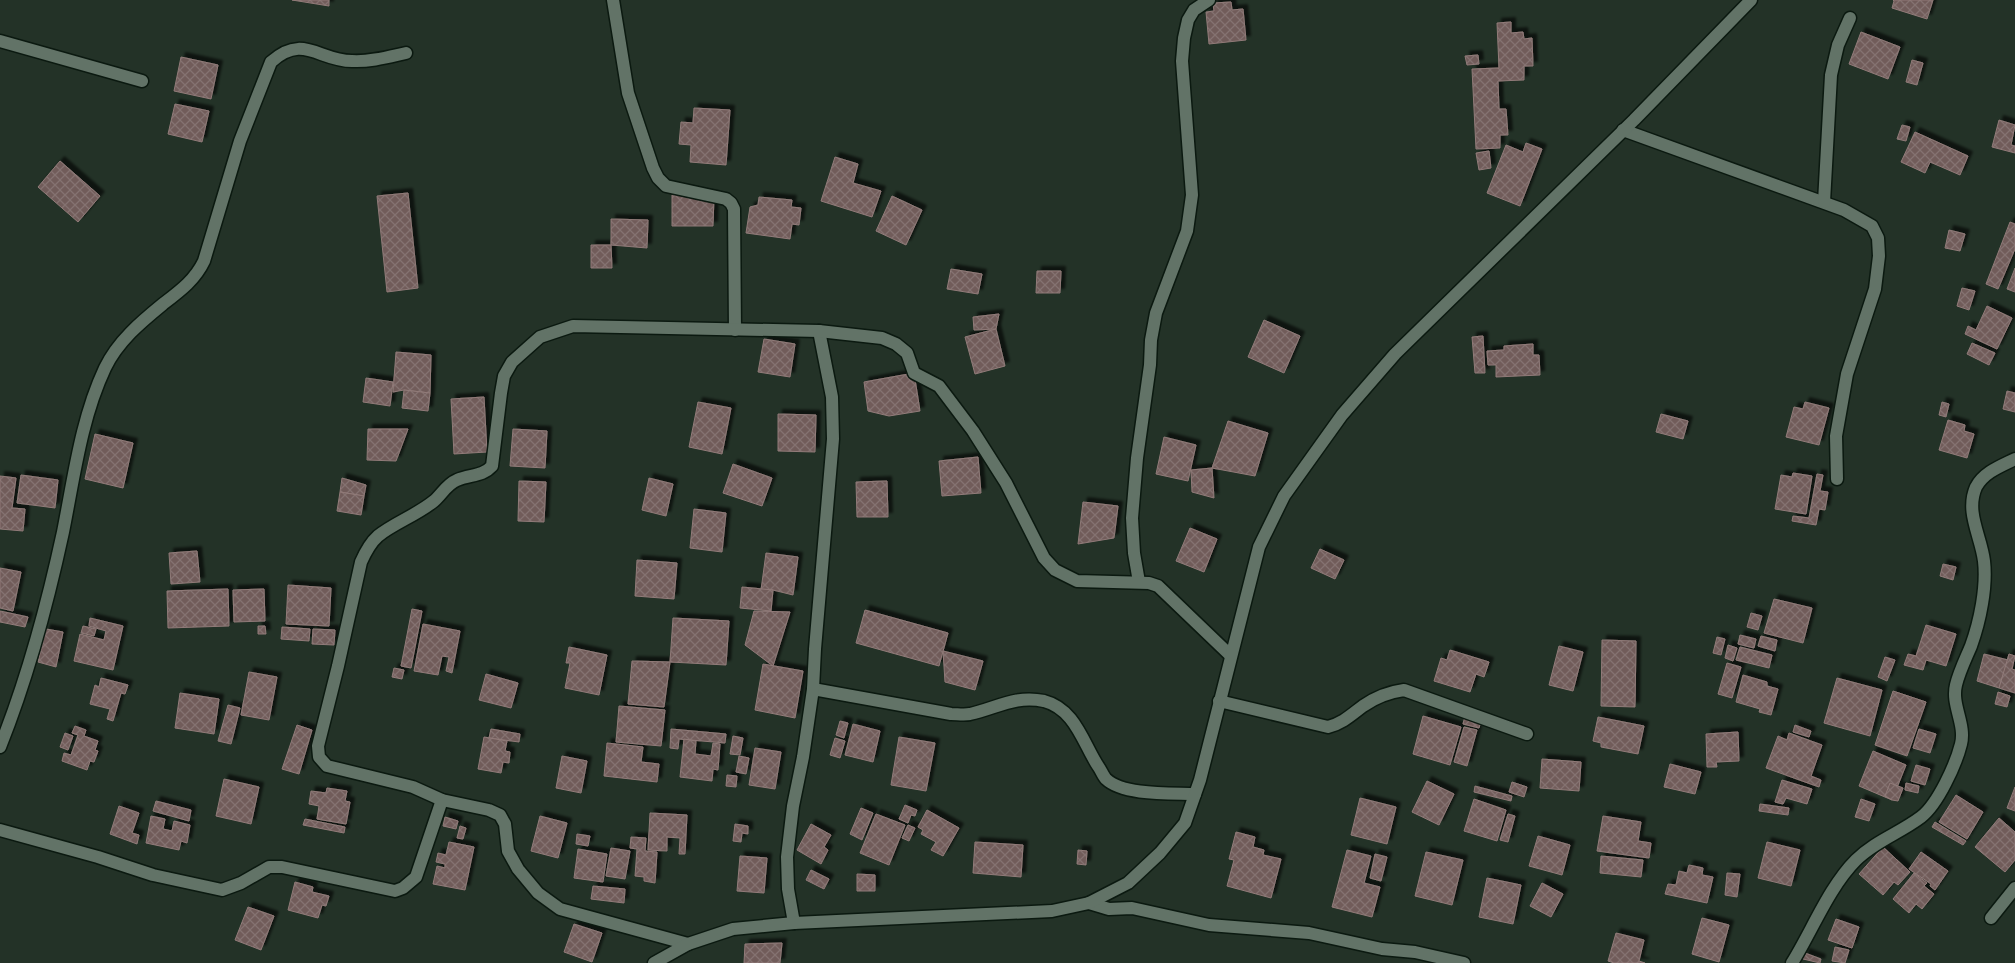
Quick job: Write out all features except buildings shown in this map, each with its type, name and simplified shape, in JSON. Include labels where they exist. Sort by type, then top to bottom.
[{"type":"street","points":[[613,0],[628,92],[658,178],[666,186],[726,199],[734,209],[735,330]]},
{"type":"street","points":[[1139,582],[1134,553],[1132,518],[1137,458],[1150,365],[1151,340],[1156,313],[1186,231],[1192,195],[1182,61],[1184,38],[1188,20],[1194,10],[1209,0]]},
{"type":"street","points":[[654,963],[688,944],[733,929],[794,923],[1052,911],[1089,902],[1128,883],[1173,839],[1184,823],[1196,794],[1259,547],[1284,496],[1342,415],[1395,354],[1623,130],[1750,0]]},
{"type":"street","points":[[1824,202],[1831,75],[1838,45],[1850,18]]},
{"type":"street","points":[[0,41],[142,81]]},
{"type":"street","points":[[0,747],[18,703],[45,611],[76,457],[105,367],[123,340],[190,283],[199,272],[240,141],[271,62],[279,54],[289,49],[303,48],[350,62],[381,59],[406,53]]},
{"type":"street","points":[[1623,130],[1824,202],[1844,210],[1872,226],[1878,238],[1879,256],[1875,289],[1847,374],[1836,436],[1837,480]]},
{"type":"street","points":[[688,944],[560,909],[538,893],[518,869],[508,851],[505,824],[500,814],[442,800],[413,787],[327,766],[319,757],[318,746],[361,562],[368,548],[378,536],[434,500],[457,480],[479,475],[486,472],[492,466],[504,376],[512,362],[540,337],[573,326],[819,331],[882,338],[896,344],[907,353],[914,373],[939,386],[973,431],[1006,483],[1044,558],[1055,570],[1077,581],[1139,582],[1158,586],[1230,655]]},
{"type":"street","points":[[794,923],[788,889],[787,857],[793,806],[803,757],[813,689],[816,631],[833,439],[832,397],[819,331]]},
{"type":"street","points":[[1792,963],[1837,885],[1854,861],[1870,847],[1922,816],[1930,808],[1950,772],[1961,745],[1962,736],[1955,699],[1956,685],[1972,643],[1984,578],[1983,553],[1972,516],[1972,499],[1977,486],[1986,473],[2015,459]]},
{"type":"street","points":[[813,689],[950,714],[968,714],[1016,699],[1046,702],[1063,712],[1077,725],[1095,761],[1107,779],[1119,786],[1132,790],[1154,793],[1196,794]]},
{"type":"street","points":[[1220,701],[1328,727],[1339,724],[1363,706],[1387,693],[1404,690],[1527,734]]},
{"type":"street","points":[[0,830],[98,857],[153,875],[222,890],[241,883],[269,867],[282,867],[395,891],[403,888],[416,877],[442,800]]},
{"type":"street","points":[[1991,918],[2015,888]]},
{"type":"street","points":[[1089,902],[1109,909],[1132,908],[1209,925],[1309,933],[1382,949],[1415,952],[1464,963]]}]
